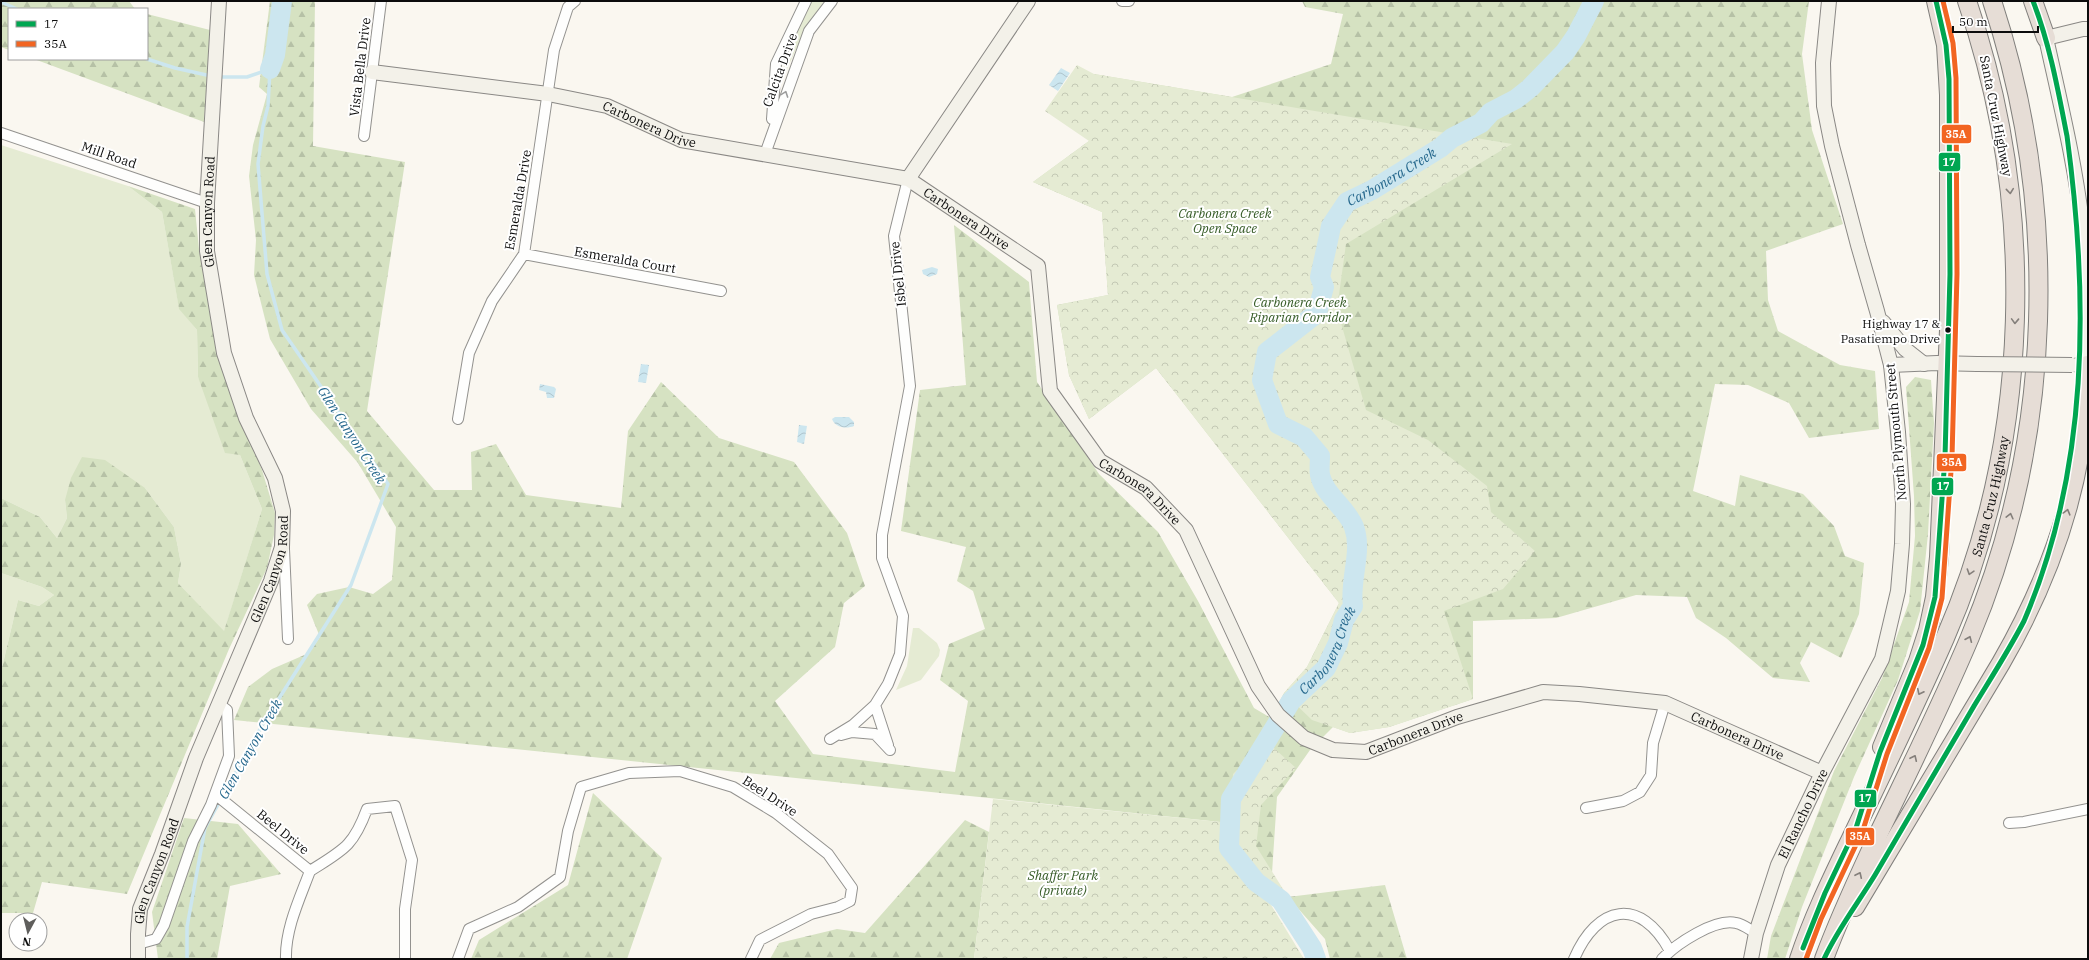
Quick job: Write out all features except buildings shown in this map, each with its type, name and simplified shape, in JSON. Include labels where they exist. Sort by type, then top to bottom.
[{"type":"highway","points":[[1856,828],[1880,752],[1918,661],[1932,614],[1939,557],[1950,292],[1949,78],[1946,45],[1936,1]]},
{"type":"highway","name":"Santa Cruz Highway","points":[[1799,959],[1817,910],[1936,657],[1962,594],[1986,517],[2005,426],[2013,352],[2015,302],[2011,202],[2005,152],[1996,103],[1984,54],[1967,1]]},
{"type":"highway","name":"Santa Cruz Highway","points":[[1826,954],[1856,882],[1951,680],[1977,618],[2006,530],[2025,446],[2032,396],[2037,323],[2038,272],[2036,223],[2031,173],[2022,117],[2008,57],[1992,1]]},
{"type":"highway","points":[[2033,1],[2046,38]]},
{"type":"highway","points":[[1826,954],[2001,663],[2024,623],[2041,587],[2060,535],[2075,479],[2086,409],[2080,365]]},
{"type":"street","name":"Glen Canyon Road","points":[[138,959],[140,910],[162,854],[190,771],[271,581],[282,547],[283,511],[275,478],[246,418],[224,353],[207,251],[207,203],[219,26],[219,1]]},
{"type":"street","name":"Vista Bella Drive","points":[[364,136],[381,1]]},
{"type":"street","name":"Esmeralda Drive","points":[[458,419],[469,353],[492,301],[524,254],[554,50],[568,7],[575,1]]},
{"type":"street","name":"Calcita Drive","points":[[772,131],[776,64],[806,1]]},
{"type":"street","name":"Calcita Drive","points":[[765,154],[809,31],[832,1]]},
{"type":"street","name":"Isbel Drive","points":[[875,705],[890,750],[875,734],[852,732],[830,739],[853,725],[875,705],[888,684],[900,654],[903,616],[882,558],[882,535],[910,386],[894,236],[908,179],[1028,1]]},
{"type":"street","points":[[1122,1],[1129,1]]},
{"type":"street","name":"North Plymouth Street","points":[[1829,1],[1823,63],[1824,106],[1858,245],[1891,366],[1899,440],[1903,504],[1902,544],[1898,591],[1882,659],[1873,676]]},
{"type":"street","points":[[1891,366],[1948,363],[2080,365],[2085,259],[2079,205],[2069,144],[2046,38],[2086,28]]},
{"type":"street","name":"Carbonera Drive","points":[[372,72],[548,94],[607,106],[681,140],[908,179],[1038,266],[1050,391],[1100,462],[1146,488],[1186,530],[1258,686],[1278,715],[1304,738],[1333,750],[1366,752],[1457,717],[1543,692],[1579,694],[1665,703],[1822,773]]},
{"type":"street","name":"Mill Road","points":[[1,133],[207,203]]},
{"type":"street","name":"Esmeralda Court","points":[[524,254],[721,291]]},
{"type":"street","points":[[1877,311],[1897,341],[1924,364]]},
{"type":"street","points":[[283,511],[288,639]]},
{"type":"street","name":"El Rancho Drive","points":[[1751,959],[1756,933],[1778,865],[1822,773],[1873,676]]},
{"type":"street","points":[[1586,808],[1623,801],[1640,792],[1651,776],[1653,743],[1665,703]]},
{"type":"street","points":[[138,944],[156,939],[164,925],[193,841],[211,805],[229,756],[227,710],[219,704]]},
{"type":"street","name":"Beel Drive","points":[[458,959],[469,929],[518,907],[560,877],[568,831],[581,787],[629,773],[680,771],[733,787],[776,813],[828,854],[852,888],[850,901],[811,914],[760,940],[751,959]]},
{"type":"street","name":"Beel Drive","points":[[215,794],[310,871],[347,847],[360,828],[367,809],[395,806],[412,860],[405,909],[405,959]]},
{"type":"street","points":[[2009,823],[2024,822],[2088,809]]},
{"type":"street","points":[[286,959],[286,948],[296,909],[310,871]]},
{"type":"street","points":[[1574,959],[1579,946],[1596,924],[1612,915],[1641,917],[1656,929],[1670,951]]},
{"type":"street","points":[[1662,959],[1670,951],[1715,924],[1736,922],[1756,933]]},
{"type":"green space","points":[[1,1],[129,1],[134,8],[8,8],[8,50],[1,47]]},
{"type":"green space","name":"Carbonera Creek Riparian Corridor","points":[[270,1],[315,1],[313,146],[405,162],[367,411],[434,490],[472,490],[471,452],[496,444],[526,495],[621,508],[628,431],[661,382],[719,438],[794,462],[847,533],[865,586],[844,603],[835,647],[775,701],[813,754],[955,772],[968,701],[940,680],[949,644],[985,629],[973,591],[957,581],[966,547],[901,531],[920,390],[966,385],[954,225],[1029,282],[1037,382],[1099,474],[1158,532],[1198,601],[1254,708],[1271,718],[1284,693],[1307,667],[1339,603],[1156,368],[1089,419],[1069,375],[1057,305],[1108,295],[1102,212],[1033,182],[1089,141],[1094,74],[1232,97],[1331,64],[1343,14],[1305,7],[1302,1],[1809,1],[1802,54],[1812,130],[1843,224],[1766,251],[1768,300],[1778,331],[1840,365],[1875,371],[1879,429],[1809,438],[1789,403],[1748,385],[1715,384],[1693,491],[1735,506],[1740,475],[1803,494],[1834,526],[1845,556],[1864,563],[1859,614],[1841,658],[1811,642],[1800,663],[1810,682],[1773,678],[1726,638],[1696,618],[1687,597],[1636,595],[1556,618],[1473,621],[1473,699],[1389,727],[1350,733],[1333,727],[1310,750],[1277,797],[1272,873],[1230,823],[234,720],[248,687],[272,669],[309,653],[320,637],[307,605],[317,594],[349,587],[373,594],[392,580],[396,527],[358,463],[311,409],[270,339],[254,275],[256,240],[249,176],[253,145],[267,94],[259,87]]},
{"type":"green space","points":[[811,1],[824,1],[797,47],[782,80],[781,78],[789,48]]},
{"type":"green space","points":[[148,14],[210,30],[204,122],[37,60],[148,60]]},
{"type":"green space","name":"Carbonera Creek Open Space","points":[[1077,65],[1094,74],[1512,144],[1346,244],[1337,309],[1366,410],[1428,440],[1487,486],[1491,512],[1535,551],[1503,589],[1444,611],[1473,699],[1389,727],[1350,733],[1312,720],[1284,693],[1307,667],[1339,603],[1156,368],[1089,419],[1069,375],[1057,305],[1108,295],[1102,212],[1033,182],[1089,141],[1045,111]]},
{"type":"green space","points":[[1,145],[128,186],[162,212],[179,308],[197,330],[198,377],[240,455],[262,509],[224,632],[178,583],[181,564],[174,527],[145,488],[65,500],[67,518],[57,538],[40,517],[1,498]]},
{"type":"green space","points":[[128,186],[195,209],[199,249],[221,361],[229,388],[262,470],[275,513],[274,535],[267,568],[229,649],[127,894],[42,882],[33,912],[1,913],[1,672],[18,600],[39,606],[54,595],[42,587],[1,573],[1,498],[40,517],[57,538],[67,518],[65,500],[71,478],[82,457],[105,460],[145,488],[174,527],[181,564],[178,583],[224,631],[262,509],[240,455],[225,453],[198,377],[197,330],[179,309],[162,212]]},
{"type":"green space","points":[[1915,377],[1931,380],[1934,423],[1928,534],[1920,611],[1898,680],[1854,777],[1802,907],[1785,959],[1767,959],[1771,936],[1834,771],[1882,678],[1909,602],[1915,536],[1914,496],[1906,387]]},
{"type":"green space","points":[[1,573],[42,587],[54,595],[39,606],[18,600],[1,672]]},
{"type":"green space","points":[[913,628],[919,628],[937,643],[940,650],[939,656],[921,680],[896,690],[907,666]]},
{"type":"green space","name":"Shaffer Park (private)","points":[[1266,741],[1296,768],[1261,805],[1256,846],[1288,897],[1268,900],[1304,959],[974,959],[993,799],[1230,823],[1233,774]]},
{"type":"green space","points":[[593,793],[662,858],[627,959],[471,959],[479,940],[568,885]]},
{"type":"green space","points":[[184,818],[238,824],[281,874],[230,886],[217,959],[158,959],[152,912]]},
{"type":"green space","points":[[965,820],[989,832],[974,959],[770,959],[779,943],[837,929],[865,933]]},
{"type":"green space","points":[[1385,885],[1407,959],[1330,959],[1325,939],[1288,897]]},
{"type":"water","points":[[1061,68],[1070,73],[1058,91],[1049,85]]},
{"type":"water","points":[[932,267],[938,269],[937,274],[929,277],[923,274],[922,270]]},
{"type":"water","points":[[641,364],[649,365],[646,383],[638,382]]},
{"type":"water","points":[[540,384],[554,387],[556,389],[554,398],[547,398],[546,392],[539,390]]},
{"type":"water","points":[[835,417],[849,417],[854,422],[854,426],[838,426],[832,419]]},
{"type":"water","points":[[799,425],[807,426],[804,444],[797,442]]},
{"type":"waterway","points":[[270,69],[275,55],[282,1]]},
{"type":"waterway","name":"Carbonera Creek","points":[[1316,959],[1312,948],[1281,900],[1256,882],[1229,848],[1231,799],[1291,701],[1326,668],[1338,643],[1344,620],[1353,606],[1352,596],[1357,556],[1354,527],[1351,520],[1322,482],[1320,475],[1320,456],[1304,437],[1278,424],[1262,380],[1267,352],[1317,313],[1324,287],[1320,277],[1331,226],[1347,202],[1372,190],[1440,148],[1452,138],[1481,123],[1491,112],[1516,99],[1530,88],[1565,52],[1576,36],[1594,1]]},
{"type":"waterway","points":[[1,2],[15,8]]},
{"type":"waterway","points":[[148,59],[175,68],[211,76]]},
{"type":"waterway","name":"Glen Canyon Creek","points":[[187,959],[187,927],[205,828],[264,722],[351,585],[388,484],[282,330],[267,274],[258,164],[263,126],[268,106],[270,69],[247,77],[217,77]]},
{"type":"transit line","name":"17","points":[[1803,948],[1825,893],[1856,828],[1880,752],[1923,645],[1935,597],[1945,457],[1950,274],[1949,79],[1946,45],[1936,1]]},
{"type":"transit line","name":"35A","points":[[1806,959],[1821,919],[1863,830],[1887,754],[1929,648],[1942,598],[1952,457],[1957,274],[1956,78],[1953,43],[1943,1]]},
{"type":"transit line","name":"17","points":[[1824,959],[1829,948],[1875,875],[2024,621],[2045,563],[2061,504],[2072,444],[2078,383],[2080,321],[2079,259],[2067,136],[2049,51],[2033,1]]},
{"type":"place","name":"Highway 17 & Pasatiempo Drive","points":[[1948,330]]}]
